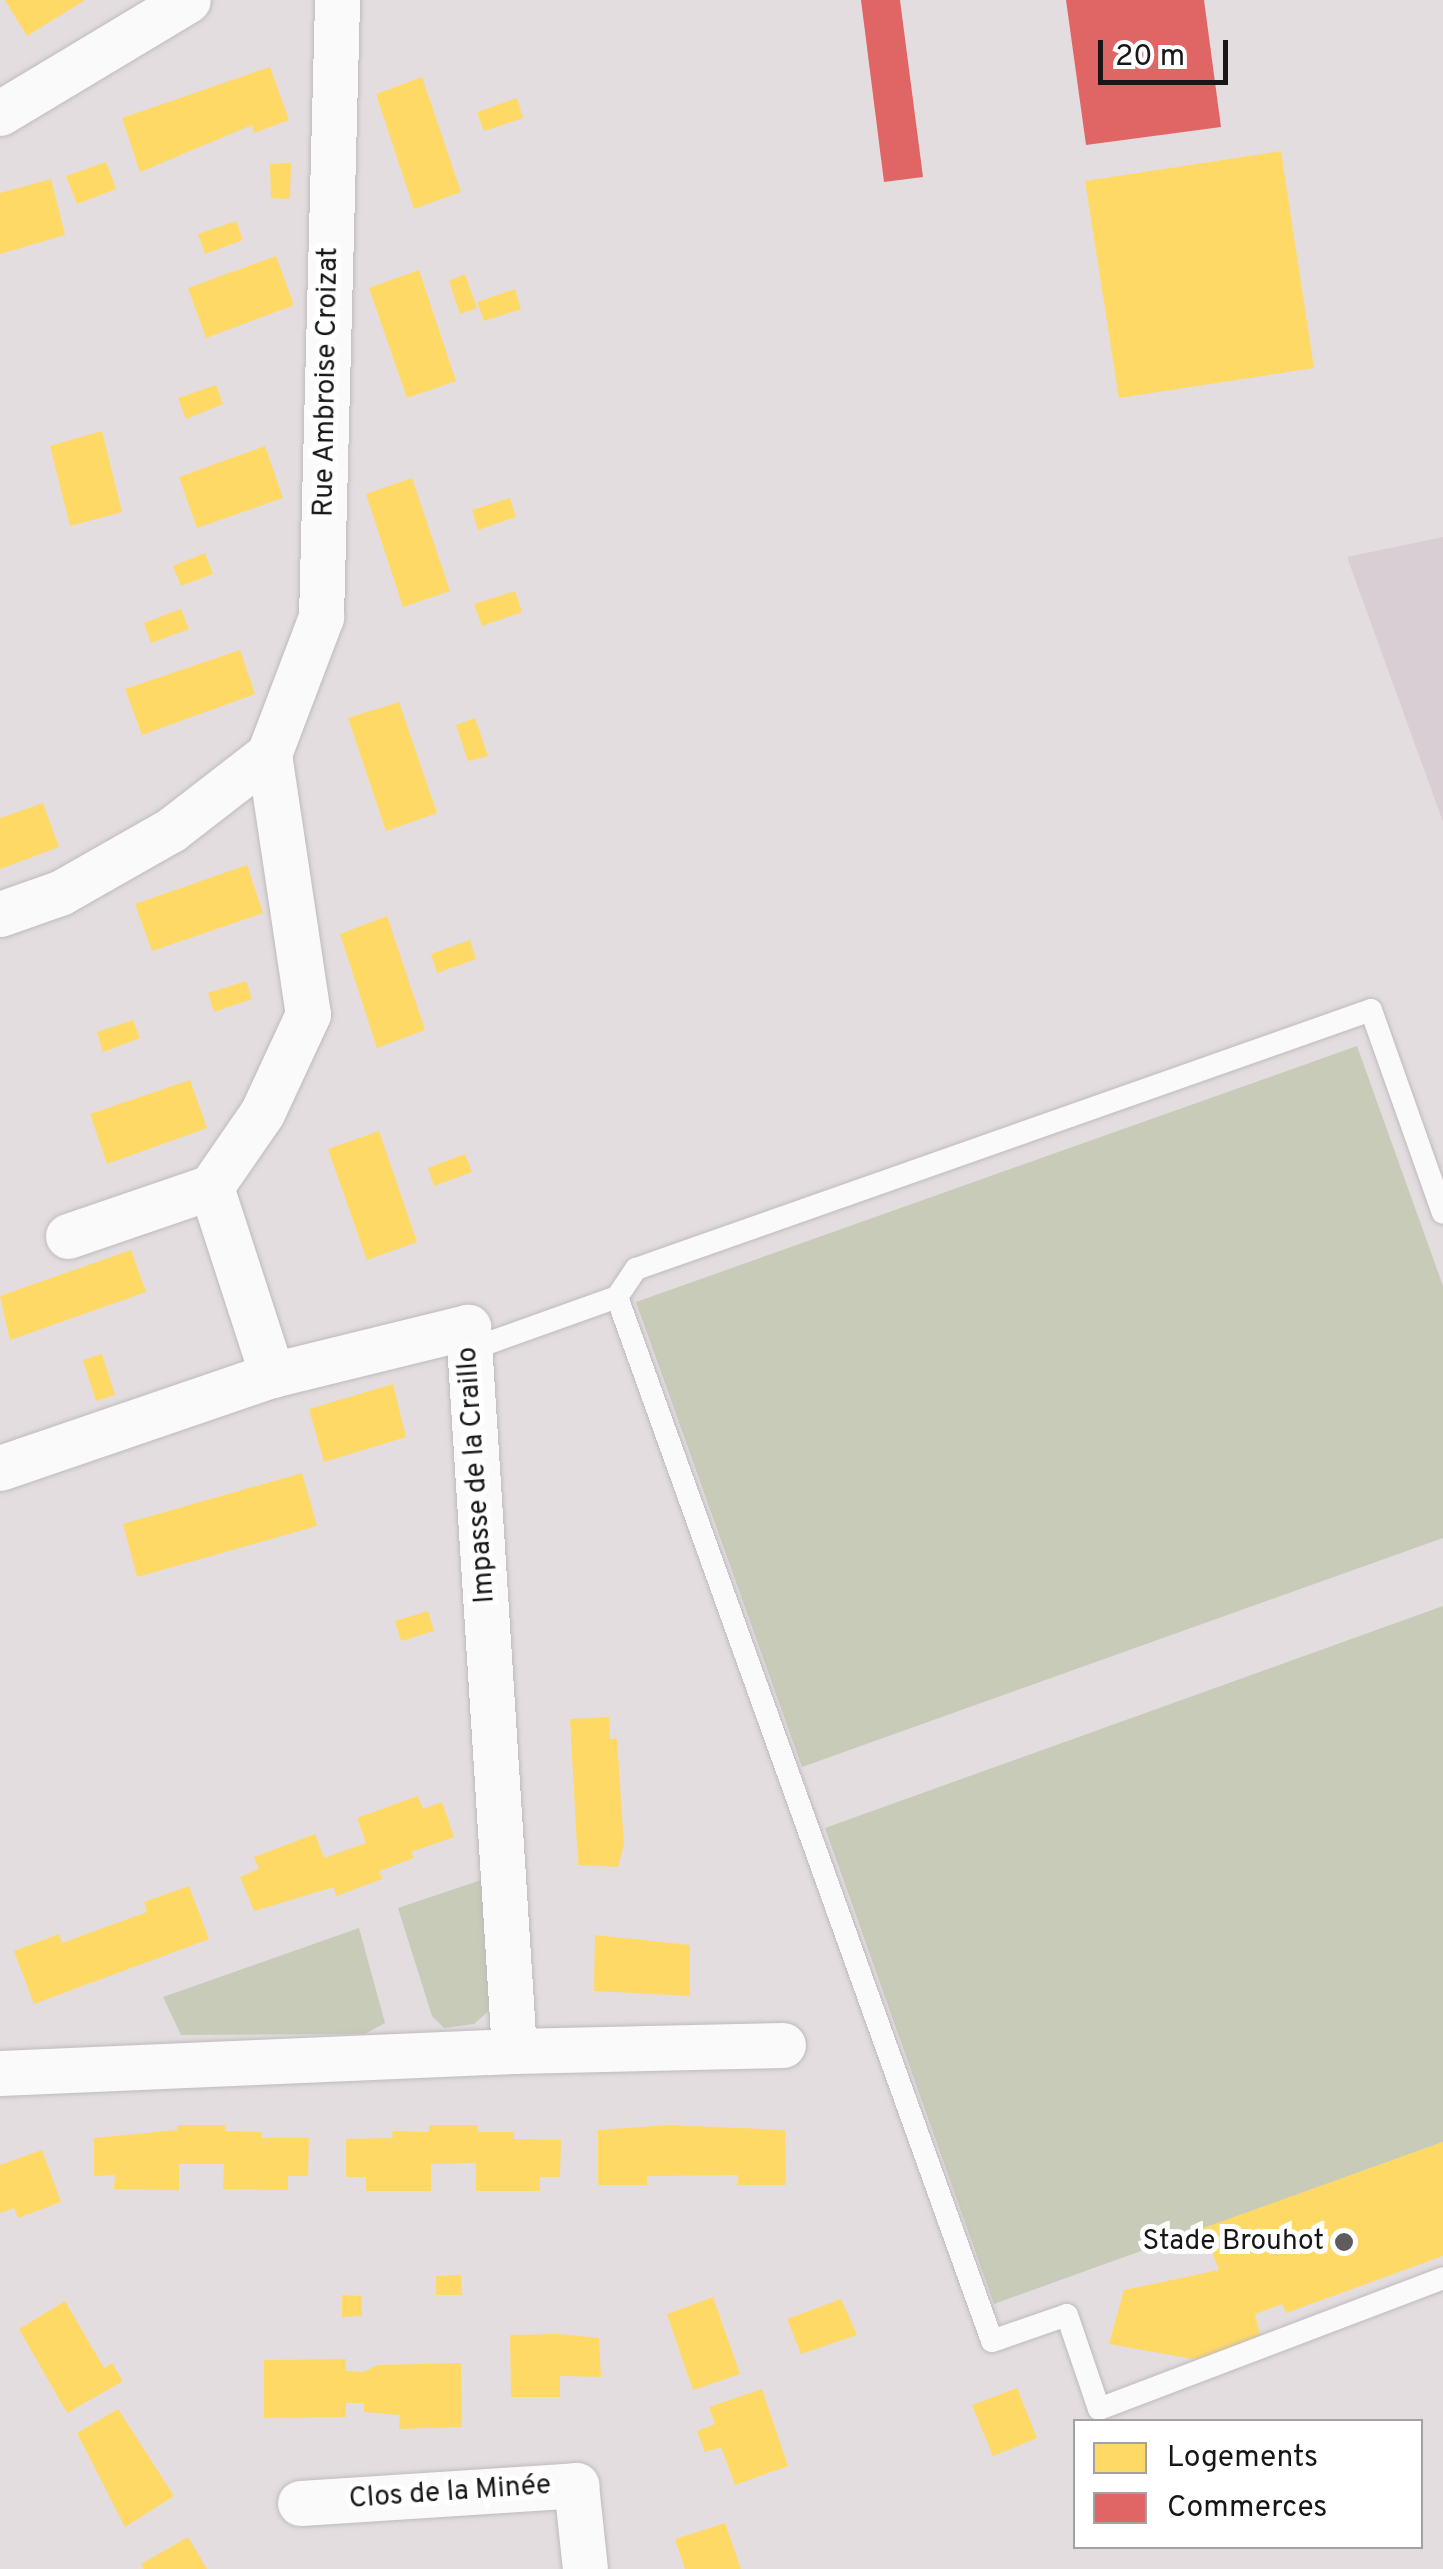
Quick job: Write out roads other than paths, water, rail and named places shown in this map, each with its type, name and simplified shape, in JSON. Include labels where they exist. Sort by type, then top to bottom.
[{"type":"street","points":[[0,113],[188,0]]},
{"type":"street","name":"Rue Ambroise Croizat","points":[[211,1187],[262,1114],[308,1014],[269,754],[321,616],[337,0]]},
{"type":"street","points":[[0,914],[60,893],[171,830],[269,754]]},
{"type":"street","points":[[68,1236],[211,1187],[272,1375]]},
{"type":"street","name":"Impasse de la Craillo","points":[[0,1468],[272,1375],[468,1327],[514,2052]]},
{"type":"street","points":[[0,2073],[783,2045]]},
{"type":"street","name":"Clos de la Minée","points":[[300,2503],[576,2485],[585,2569]]},
{"type":"lane","points":[[469,1350],[617,1297],[636,1268],[1370,1010],[1443,1213]]},
{"type":"lane","points":[[617,1297],[992,2342],[1067,2316],[1099,2409],[1443,2278]]},
{"type":"place","name":"Stade Brouhot","points":[[1344,2242]]}]
